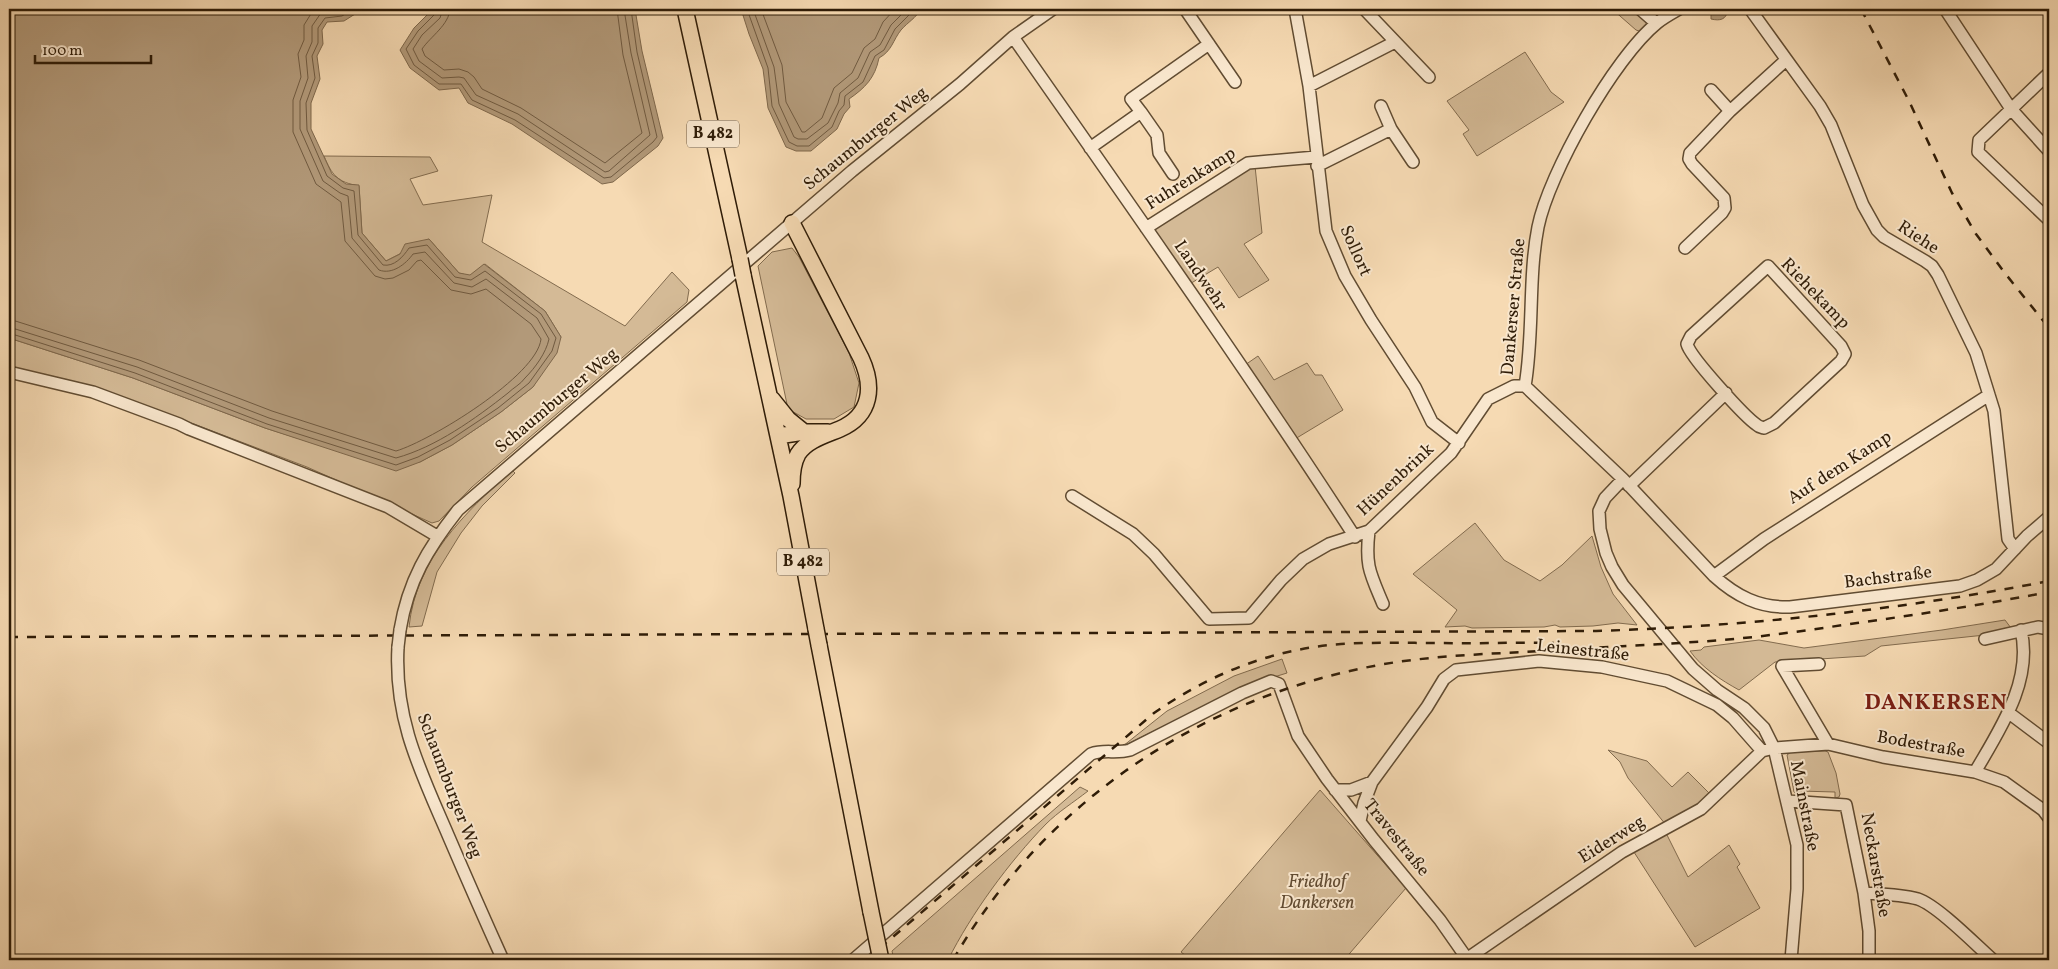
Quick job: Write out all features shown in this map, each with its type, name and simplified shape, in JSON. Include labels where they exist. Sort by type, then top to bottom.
[{"type":"main road","name":"B 482","points":[[685,9],[791,496],[881,960]]},
{"type":"main road","points":[[779,442],[832,432],[853,421],[864,410],[869,395],[868,372],[792,222]]},
{"type":"main road","points":[[769,394],[788,419],[809,437]]},
{"type":"main road","points":[[791,496],[796,460],[809,437]]},
{"type":"street","name":"Schaumburger Weg","points":[[503,960],[408,739],[398,691],[398,647],[404,608],[417,571],[438,536],[458,510],[476,492],[852,171],[960,84],[1013,37],[1053,9]]},
{"type":"street","points":[[1184,9],[1235,82]]},
{"type":"street","name":"Sollort","points":[[1295,9],[1309,86],[1326,231],[1346,276],[1371,320],[1408,375],[1432,422],[1459,444]]},
{"type":"street","points":[[1640,9],[1656,23]]},
{"type":"street","name":"Dankerser Straße","points":[[1679,9],[1656,23],[1626,56],[1590,111],[1553,181],[1538,228],[1528,363],[1524,386],[1626,482],[1714,576]]},
{"type":"street","name":"Riehe","points":[[1750,9],[1820,106],[1831,126],[1863,205],[1877,230],[1884,238],[1925,261],[1935,270],[1976,353],[1994,411],[2008,539],[2015,549]]},
{"type":"street","points":[[1945,9],[2012,109],[2049,151]]},
{"type":"street","points":[[1366,10],[1429,77]]},
{"type":"street","name":"Landwehr","points":[[1013,37],[1146,228],[1317,479],[1354,537]]},
{"type":"street","points":[[1309,86],[1396,42]]},
{"type":"street","points":[[1173,174],[1159,153],[1157,135],[1131,99],[1209,44]]},
{"type":"street","points":[[1685,248],[1725,208],[1724,198],[1689,159],[1690,153],[1730,111],[1786,60]]},
{"type":"street","points":[[2049,73],[1979,140],[1978,152],[2049,220]]},
{"type":"street","points":[[1711,90],[1730,111]]},
{"type":"street","points":[[1381,106],[1391,129],[1412,162]]},
{"type":"street","points":[[1090,148],[1141,112]]},
{"type":"street","points":[[1317,161],[1391,129]]},
{"type":"street","name":"Fuhrenkamp","points":[[1146,228],[1248,163],[1317,161]]},
{"type":"street","name":"Riehekamp","points":[[1768,266],[1841,346],[1845,354],[1844,358],[1770,426],[1758,426],[1726,394],[1690,353],[1687,344],[1688,340],[1768,266]]},
{"type":"street","points":[[9,372],[93,392],[170,420],[189,430],[388,507],[438,536]]},
{"type":"street","name":"Hünenbrink","points":[[1072,496],[1133,534],[1154,554],[1208,619],[1249,618],[1281,580],[1303,559],[1329,544],[1370,531],[1459,444],[1488,400],[1514,386],[1524,386]]},
{"type":"street","points":[[1726,394],[1626,482],[1604,498],[1599,511],[1600,529],[1606,553],[1623,585],[1693,669],[1711,686],[1744,708],[1764,728],[1768,749]]},
{"type":"street","name":"Auf dem Kamp","points":[[1714,576],[1772,534],[1989,395]]},
{"type":"street","name":"Bachstraße","points":[[1714,576],[1729,590],[1743,598],[1764,605],[1790,607],[1960,586],[1977,580],[1996,569],[2049,517]]},
{"type":"street","points":[[1370,531],[1367,550],[1368,569],[1383,604]]},
{"type":"street","points":[[1985,639],[2038,627],[2049,628]]},
{"type":"street","points":[[1975,772],[2009,713],[2024,664],[2025,647],[2021,630]]},
{"type":"street","name":"Leinestraße","points":[[1360,822],[1364,803],[1372,782],[1427,707],[1444,678],[1456,670],[1540,661],[1602,667],[1667,681],[1717,705],[1768,749]]},
{"type":"street","points":[[1818,664],[1782,666],[1828,744]]},
{"type":"street","name":"Travestraße","points":[[853,960],[1091,754],[1099,751],[1112,753],[1130,750],[1242,693],[1271,681],[1279,684],[1298,736],[1360,822],[1440,920],[1467,960]]},
{"type":"street","points":[[2009,713],[2049,743]]},
{"type":"street","name":"Bodestraße","points":[[1768,749],[1828,744],[1883,757],[1975,772],[2004,782],[2043,810],[2049,818]]},
{"type":"street","name":"Mainstraße","points":[[1768,749],[1788,801],[1798,857],[1791,960]]},
{"type":"street","name":"Eiderweg","points":[[1467,960],[1622,852],[1701,809],[1768,749]]},
{"type":"street","points":[[1336,790],[1351,790],[1372,782]]},
{"type":"street","name":"Neckarstraße","points":[[1788,801],[1846,805],[1864,893],[1869,931],[1869,960]]},
{"type":"street","points":[[1864,893],[1899,894],[1920,900],[1950,921],[1993,960]]},
{"type":"green space","points":[[1612,9],[1634,9],[1646,19],[1646,27],[1639,31],[1636,30]]},
{"type":"green space","points":[[1525,52],[1551,92],[1564,102],[1477,156],[1463,134],[1469,130],[1447,101]]},
{"type":"green space","points":[[324,156],[430,157],[438,171],[410,179],[423,205],[492,195],[482,242],[625,326],[672,272],[689,290],[687,302],[472,487],[439,521],[432,523],[307,467],[99,388],[9,367],[9,338],[133,378],[265,428],[316,444],[420,462],[452,445],[501,412],[533,387],[561,337],[545,311],[485,264],[470,276],[459,273],[429,239],[386,261],[362,233],[359,186],[336,177]]},
{"type":"green space","points":[[1255,166],[1262,233],[1244,244],[1269,280],[1239,298],[1218,267],[1188,285],[1153,231],[1155,225],[1246,168]]},
{"type":"green space","points":[[792,248],[799,257],[849,353],[859,383],[854,407],[834,419],[806,419],[788,409],[758,266],[772,252]]},
{"type":"green space","points":[[1258,356],[1274,380],[1307,363],[1315,375],[1322,375],[1343,410],[1295,439],[1245,365]]},
{"type":"green space","points":[[512,470],[515,473],[482,506],[461,533],[437,572],[422,626],[409,627],[413,603],[421,580],[432,559],[460,521]]},
{"type":"green space","points":[[1475,523],[1504,560],[1540,581],[1562,565],[1592,536],[1601,567],[1613,594],[1637,625],[1618,623],[1560,627],[1555,625],[1544,627],[1445,627],[1457,610],[1413,574]]},
{"type":"green space","points":[[2005,620],[2011,628],[1985,635],[1881,646],[1865,656],[1775,662],[1739,690],[1712,673],[1690,651],[1701,650],[1704,647],[1759,640],[1804,648]]},
{"type":"green space","points":[[1282,659],[1287,673],[1245,686],[1123,746],[1167,711],[1234,676]]},
{"type":"green space","points":[[1608,750],[1647,761],[1672,787],[1688,772],[1711,795],[1695,809],[1666,825],[1628,778],[1620,762]]},
{"type":"green space","points":[[1791,752],[1828,752],[1836,773],[1839,797],[1835,798],[1835,792],[1799,791],[1799,796],[1794,792],[1787,755]]},
{"type":"green space","points":[[1080,787],[1088,791],[1051,820],[1018,855],[979,907],[948,960],[894,960],[892,951]]},
{"type":"green space","name":"Friedhof Dankersen","points":[[1320,790],[1406,888],[1344,960],[1183,960],[1186,956],[1181,952]]},
{"type":"green space","points":[[1665,831],[1688,877],[1729,845],[1740,864],[1737,867],[1760,908],[1695,947],[1632,849]]},
{"type":"water","points":[[9,9],[363,9],[344,21],[327,22],[322,30],[323,44],[317,56],[320,79],[311,103],[311,129],[332,174],[346,184],[359,185],[362,233],[386,261],[400,254],[405,244],[429,239],[459,273],[470,275],[484,264],[545,311],[561,337],[557,353],[533,387],[501,412],[452,445],[420,462],[396,471],[265,428],[133,378],[9,338]]},
{"type":"water","points":[[433,9],[635,9],[642,51],[663,138],[658,146],[613,182],[602,184],[512,124],[468,103],[459,88],[439,90],[410,68],[400,50],[414,28]]},
{"type":"water","points":[[741,9],[921,9],[901,30],[887,52],[879,58],[875,71],[868,82],[849,99],[850,107],[844,114],[837,129],[811,151],[796,151],[786,147],[768,108],[763,69]]},
{"type":"water","points":[[1713,9],[1728,10],[1724,18],[1717,20],[1711,19]]},
{"type":"railway","points":[[1861,9],[1909,101],[1952,193],[1976,234],[2049,328]]},
{"type":"railway","points":[[9,637],[1596,631],[1653,629],[1824,615],[1936,600],[2049,581]]},
{"type":"railway","points":[[953,960],[991,902],[1036,849],[1086,801],[1141,760],[1200,726],[1263,697],[1329,676],[1397,662],[1429,658],[1756,637],[2002,601],[2049,592]]},
{"type":"railway","points":[[866,960],[1154,713],[1197,686],[1220,675],[1291,651],[1341,644],[1554,643]]},
{"type":"district","name":"DANKERSEN","points":[[1936,703]]}]
